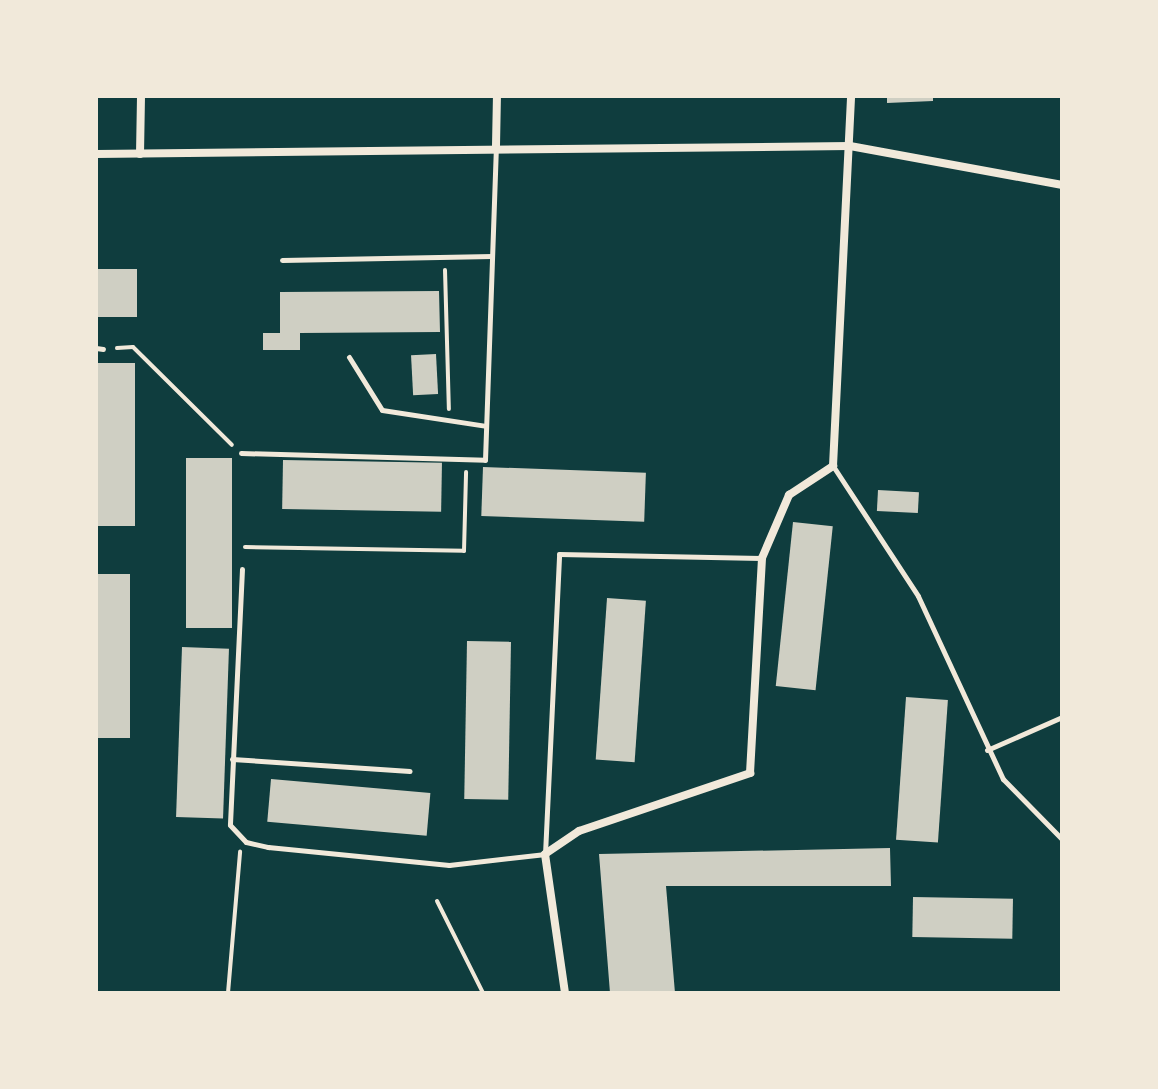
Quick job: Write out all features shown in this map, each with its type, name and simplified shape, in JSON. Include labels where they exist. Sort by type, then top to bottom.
[{"type":"street","points":[[140,154],[141,96]]},
{"type":"street","points":[[496,146],[497,96]]},
{"type":"street","points":[[565,993],[545,854],[579,831],[750,773],[762,558],[789,495],[833,466],[851,96]]},
{"type":"street","points":[[96,154],[496,146],[850,146],[1062,185]]},
{"type":"lane","points":[[241,453],[485,460],[496,146]]},
{"type":"lane","points":[[282,260],[492,256]]},
{"type":"lane","points":[[349,357],[382,410],[449,423],[486,426]]},
{"type":"lane","points":[[833,466],[918,596],[1003,779],[1062,839]]},
{"type":"lane","points":[[242,569],[230,825],[246,842],[449,865],[545,854],[559,554],[762,558]]},
{"type":"lane","points":[[987,750],[1062,717]]},
{"type":"lane","points":[[232,759],[410,771]]},
{"type":"path","points":[[445,257],[449,423]]},
{"type":"path","points":[[133,347],[241,453]]},
{"type":"path","points":[[245,547],[464,551],[466,460]]},
{"type":"path","points":[[228,993],[240,850]]},
{"type":"path","points":[[437,901],[483,993]]},
{"type":"building","points":[[887,96],[933,96],[933,101],[887,103]]},
{"type":"building","points":[[96,269],[137,269],[137,317],[96,317]]},
{"type":"building","points":[[439,291],[440,332],[300,333],[300,350],[263,350],[263,333],[280,333],[280,292]]},
{"type":"building","points":[[436,354],[438,394],[413,395],[411,355]]},
{"type":"building","points":[[96,363],[135,363],[135,526],[96,526]]},
{"type":"building","points":[[186,458],[232,458],[232,628],[186,628]]},
{"type":"building","points":[[283,460],[442,463],[441,512],[282,509]]},
{"type":"building","points":[[483,467],[646,473],[644,522],[481,516]]},
{"type":"building","points":[[878,490],[919,492],[918,513],[877,511]]},
{"type":"building","points":[[793,522],[833,526],[816,690],[776,686]]},
{"type":"building","points":[[96,574],[130,574],[130,738],[96,738]]},
{"type":"building","points":[[607,598],[646,601],[635,762],[596,760]]},
{"type":"building","points":[[467,641],[511,642],[508,800],[464,799]]},
{"type":"building","points":[[182,647],[229,649],[223,819],[176,817]]},
{"type":"building","points":[[906,697],[948,700],[938,843],[896,840]]},
{"type":"building","points":[[271,779],[430,793],[427,836],[267,822]]},
{"type":"building","points":[[890,848],[891,886],[666,886],[675,993],[610,993],[599,854]]},
{"type":"building","points":[[913,897],[1013,899],[1012,939],[912,937]]}]
